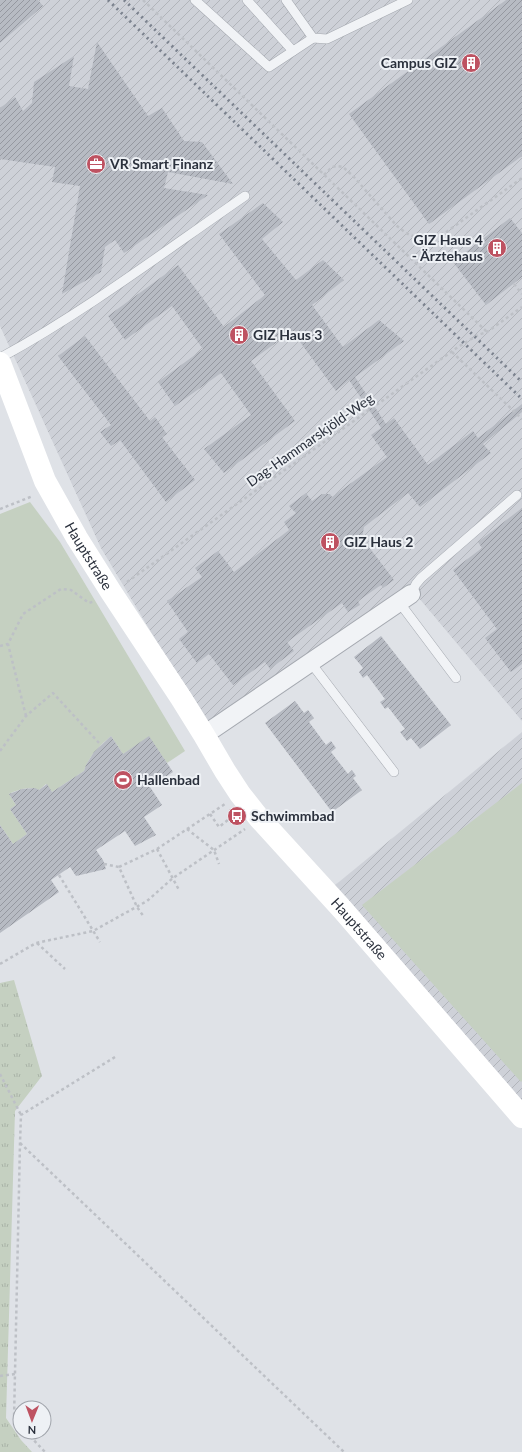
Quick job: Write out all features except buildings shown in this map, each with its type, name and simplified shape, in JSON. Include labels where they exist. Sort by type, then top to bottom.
[{"type":"street","name":"Hauptstraße","points":[[0,363],[45,481],[77,538],[104,596],[204,735],[225,772],[258,818],[342,909],[522,1117]]},
{"type":"street","points":[[204,735],[405,598]]},
{"type":"lane","points":[[195,0],[269,67],[313,38],[327,39],[408,0]]},
{"type":"lane","points":[[247,0],[293,51]]},
{"type":"lane","points":[[286,0],[313,38]]},
{"type":"lane","points":[[0,358],[32,340],[110,289],[245,196]]},
{"type":"lane","points":[[456,678],[405,598],[421,578],[517,495]]},
{"type":"lane","points":[[311,663],[394,772]]},
{"type":"path","points":[[143,0],[486,332]]},
{"type":"path","points":[[324,175],[332,167],[343,167],[353,176],[396,226],[417,238],[428,238],[445,233],[522,178]]},
{"type":"path","points":[[514,284],[522,294]]},
{"type":"path","name":"Dag-Hammarskjöld-Weg","points":[[104,596],[119,588],[452,352],[470,340],[486,332],[522,306]]},
{"type":"path","points":[[452,352],[522,419]]},
{"type":"path","points":[[0,509],[32,496]]},
{"type":"path","points":[[26,716],[8,644],[23,614],[61,589],[71,590],[89,603],[104,596]]},
{"type":"path","points":[[0,646],[8,644]]},
{"type":"path","points":[[0,751],[26,716],[53,693],[100,744]]},
{"type":"path","points":[[104,864],[119,867],[157,849],[220,807]]},
{"type":"path","points":[[210,814],[219,826],[234,814]]},
{"type":"path","points":[[0,964],[36,943],[93,931],[137,907],[147,901],[173,878],[258,818]]},
{"type":"path","points":[[187,829],[214,850],[219,864]]},
{"type":"path","points":[[157,849],[180,890]]},
{"type":"path","points":[[119,867],[137,907],[144,918]]},
{"type":"path","points":[[59,875],[100,942]]},
{"type":"path","points":[[36,943],[65,969]]},
{"type":"path","points":[[21,1115],[115,1057]]},
{"type":"path","points":[[0,1074],[21,1115],[14,1400]]},
{"type":"path","points":[[20,1143],[344,1452]]},
{"type":"path","points":[[0,1376],[15,1374]]},
{"type":"path","points":[[34,1440],[45,1452]]},
{"type":"shaded area","points":[[0,0],[522,0],[522,721],[418,597],[214,738],[101,548],[0,326]]},
{"type":"shaded area","points":[[522,732],[522,1102],[334,886]]},
{"type":"green space","points":[[30,502],[60,542],[185,751],[167,763],[149,737],[123,754],[111,736],[95,752],[84,771],[52,792],[46,784],[39,790],[31,788],[9,794],[16,805],[10,809],[27,834],[13,844],[0,825],[0,514]]},
{"type":"green space","points":[[522,783],[522,1081],[521,1082],[362,905]]},
{"type":"green space","points":[[14,980],[42,1076],[15,1111],[6,1418],[12,1427],[12,1440],[21,1440],[32,1452],[0,1452],[0,983]]},
{"type":"railway","points":[[108,0],[522,399]]},
{"type":"railway","points":[[124,0],[522,382]]},
{"type":"place","name":"Campus GIZ","points":[[471,63]]},
{"type":"place","name":"VR Smart Finanz","points":[[96,164]]},
{"type":"place","name":"GIZ Haus 4 - Ärztehaus","points":[[497,248]]},
{"type":"place","name":"GIZ Haus 3","points":[[239,335]]},
{"type":"place","name":"GIZ Haus 2","points":[[330,542]]},
{"type":"place","name":"Hallenbad","points":[[123,780]]},
{"type":"place","name":"Schwimmbad","points":[[237,816]]}]
